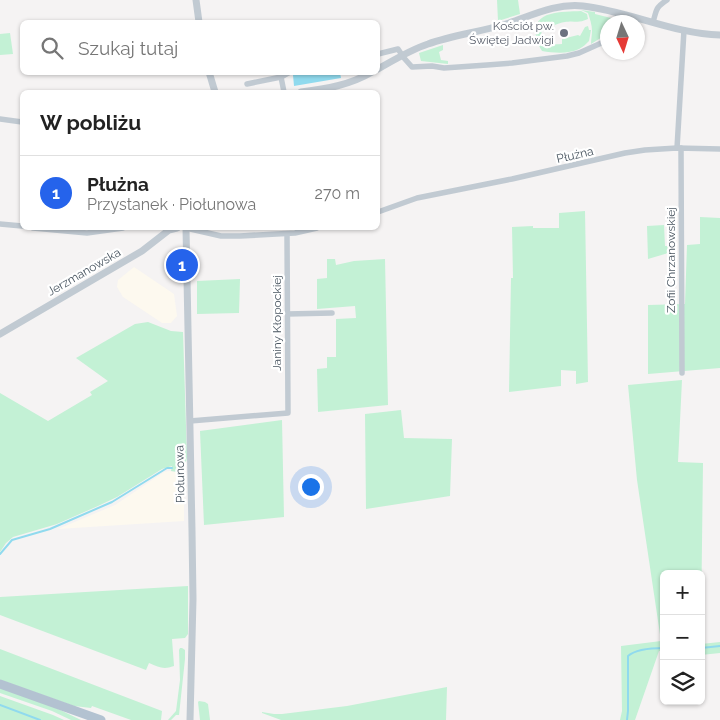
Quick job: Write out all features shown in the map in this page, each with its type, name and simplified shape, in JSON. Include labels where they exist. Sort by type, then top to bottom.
[{"type":"main road","points":[[0,684],[101,720]]},
{"type":"street","points":[[196,0],[199,20]]},
{"type":"street","points":[[653,22],[659,5],[667,0]]},
{"type":"street","points":[[380,68],[430,43],[490,29],[543,10],[584,6],[614,15]]},
{"type":"street","points":[[645,21],[704,34],[720,35]]},
{"type":"street","name":"Zofii Chrzanowskiej","points":[[682,373],[679,148],[684,30]]},
{"type":"street","points":[[380,54],[398,49],[412,67],[432,66],[444,68],[512,63],[567,56],[600,44]]},
{"type":"street","points":[[210,75],[214,90]]},
{"type":"street","points":[[247,84],[285,75]]},
{"type":"street","points":[[313,90],[344,85],[366,75]]},
{"type":"street","points":[[281,77],[284,90]]},
{"type":"street","points":[[0,119],[20,122]]},
{"type":"street","name":"Płużna","points":[[380,211],[417,198],[512,180],[625,153],[679,148],[720,149]]},
{"type":"street","points":[[0,224],[20,226]]},
{"type":"street","points":[[54,230],[87,233],[109,230]]},
{"type":"street","name":"Jerzmanowska","points":[[0,334],[142,251],[169,230]]},
{"type":"street","name":"Piołunowa","points":[[185,230],[193,599],[190,720]]},
{"type":"street","points":[[194,230],[221,236],[240,236],[287,234],[309,230]]},
{"type":"street","name":"Janiny Kłopockiej","points":[[190,421],[288,412],[287,234]]},
{"type":"street","points":[[287,314],[332,313]]},
{"type":"shaded area","points":[[134,267],[174,294],[177,316],[171,323],[162,323],[123,297],[117,287],[118,280]]},
{"type":"shaded area","points":[[164,472],[184,473],[184,521],[58,529],[115,505]]},
{"type":"green space","points":[[497,0],[518,0],[520,14],[498,21]]},
{"type":"green space","points":[[581,10],[595,12],[595,14],[600,15],[600,38],[591,44],[592,26],[588,13]]},
{"type":"green space","points":[[581,11],[587,14],[588,19],[556,24],[542,31],[541,38],[545,45],[562,44],[562,39],[580,36],[585,27],[588,26],[589,30],[591,30],[589,41],[571,52],[556,53],[542,51],[536,36],[538,21],[543,17],[558,12]]},
{"type":"green space","points":[[10,33],[13,54],[0,55],[0,34]]},
{"type":"green space","points":[[443,45],[443,50],[439,52],[441,60],[448,61],[448,64],[421,61],[419,53]]},
{"type":"green space","points":[[585,211],[588,382],[576,384],[576,371],[561,370],[561,386],[509,392],[511,278],[513,278],[512,227],[559,228],[559,213]]},
{"type":"green space","points":[[700,217],[720,218],[720,368],[648,374],[648,305],[685,304],[687,245],[700,244]]},
{"type":"green space","points":[[664,225],[665,246],[675,246],[675,251],[648,259],[647,226]]},
{"type":"green space","points":[[327,259],[335,259],[336,265],[354,261],[385,259],[388,405],[318,412],[317,369],[327,368],[327,357],[336,357],[336,319],[356,318],[355,306],[317,309],[317,279],[327,278]]},
{"type":"green space","points":[[240,279],[239,313],[197,314],[197,281]]},
{"type":"green space","points":[[148,322],[171,331],[183,332],[187,457],[186,462],[181,466],[183,473],[171,471],[172,466],[162,469],[117,497],[98,506],[57,524],[13,537],[0,552],[0,393],[48,421],[92,395],[90,392],[108,381],[76,358],[135,324]]},
{"type":"green space","points":[[682,380],[678,462],[703,463],[702,570],[660,570],[660,634],[637,480],[628,385]]},
{"type":"green space","points":[[401,410],[404,438],[452,439],[450,496],[366,509],[365,414]]},
{"type":"green space","points":[[282,420],[284,517],[204,525],[200,431]]},
{"type":"green space","points":[[188,586],[188,634],[185,638],[172,639],[174,666],[167,668],[161,668],[149,663],[146,670],[0,615],[0,597]]},
{"type":"green space","points":[[660,641],[660,651],[635,720],[620,720],[622,711],[621,646]]},
{"type":"green space","points":[[720,642],[720,653],[705,655],[705,644]]},
{"type":"green space","points":[[180,648],[185,650],[185,659],[179,715],[168,720],[176,711],[180,680]]},
{"type":"green space","points":[[0,649],[162,711],[161,720],[131,720],[92,706],[91,708],[74,706],[0,680]]},
{"type":"green space","points":[[447,687],[446,720],[281,720],[262,713],[282,714],[347,706]]},
{"type":"green space","points":[[0,688],[54,707],[81,720],[71,720],[52,711],[0,693]]},
{"type":"green space","points":[[0,696],[53,715],[64,720],[0,720]]},
{"type":"green space","points":[[199,701],[208,704],[210,720],[200,720]]},
{"type":"water","points":[[293,75],[340,75],[341,78],[294,86]]},
{"type":"waterway","points":[[0,554],[12,540],[50,529],[112,502],[167,468],[172,468]]},
{"type":"waterway","points":[[705,648],[720,646]]},
{"type":"waterway","points":[[627,720],[628,656],[640,650],[660,648]]},
{"type":"waterway","points":[[0,705],[40,720]]},
{"type":"place","name":"Kościół pw. Świętej Jadwigi","points":[[564,33]]},
{"type":"place","name":"Płużna","points":[[182,265]]}]
